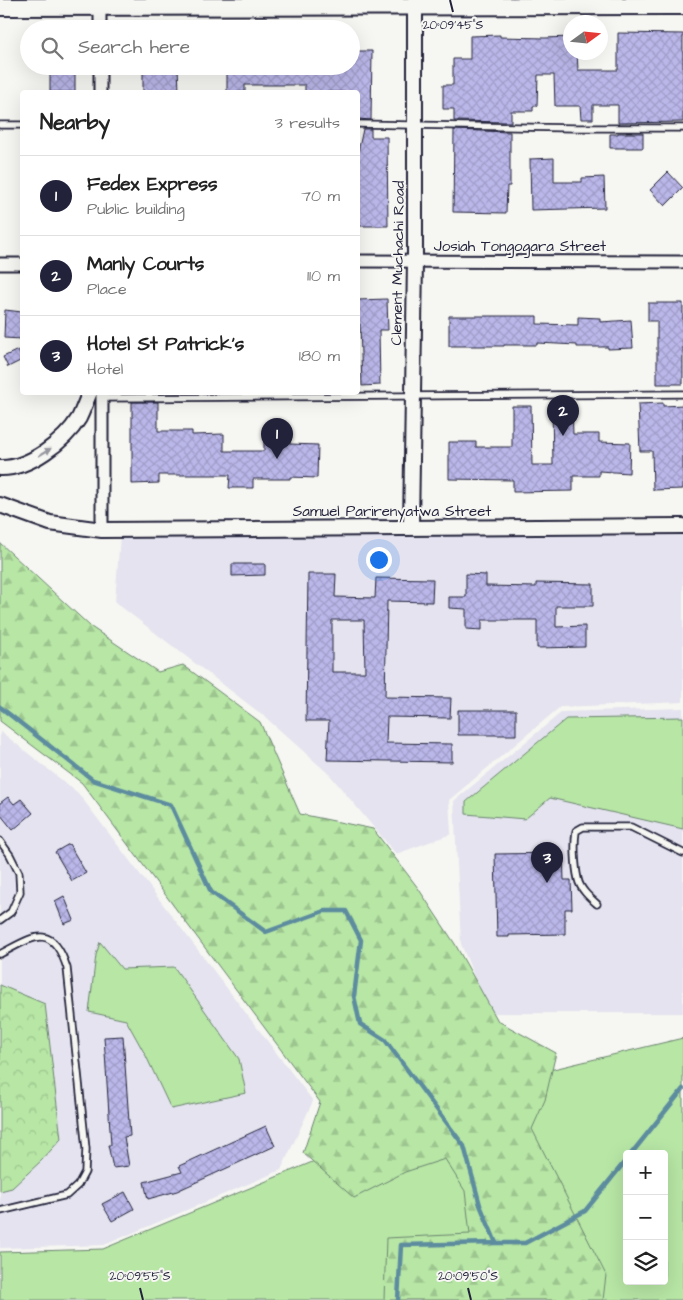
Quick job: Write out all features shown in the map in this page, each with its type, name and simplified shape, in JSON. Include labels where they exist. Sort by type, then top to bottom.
[{"type":"main road","points":[[0,7],[100,4],[415,3],[683,6]]},
{"type":"street","name":"Clement Muchachi Road","points":[[412,527],[415,3]]},
{"type":"street","points":[[100,4],[100,20]]},
{"type":"street","points":[[100,75],[100,90]]},
{"type":"street","name":"Josiah Tongogara Street","points":[[360,261],[683,262]]},
{"type":"street","points":[[0,264],[20,264]]},
{"type":"street","points":[[0,468],[26,464],[55,446],[97,395]]},
{"type":"street","points":[[98,395],[102,530]]},
{"type":"street","name":"Samuel Parirenyatwa Street","points":[[1,507],[50,523],[102,530],[683,526]]},
{"type":"lane","points":[[360,124],[683,128]]},
{"type":"lane","points":[[0,125],[20,125]]},
{"type":"lane","points":[[360,394],[683,394]]},
{"type":"lane","points":[[597,904],[586,894],[578,880],[576,831],[583,827],[631,827],[683,853]]},
{"type":"lane","points":[[0,841],[19,873],[20,892],[11,912],[0,920]]},
{"type":"lane","points":[[0,954],[37,936],[46,937],[62,954],[67,968],[86,1157],[85,1172],[78,1185],[67,1195],[0,1211]]},
{"type":"shaded area","points":[[683,530],[683,702],[560,707],[449,800],[451,834],[396,854],[330,775],[264,716],[115,602],[120,536]]},
{"type":"shaded area","points":[[683,708],[683,1013],[489,1013],[461,944],[454,801],[562,712]]},
{"type":"shaded area","points":[[0,731],[78,793],[313,1101],[281,1170],[104,1245],[0,1248]]},
{"type":"green space","points":[[0,543],[91,627],[158,672],[183,665],[260,722],[300,814],[373,829],[418,888],[455,944],[498,1021],[556,1053],[545,1100],[532,1129],[606,1275],[603,1300],[384,1300],[386,1238],[470,1234],[465,1191],[445,1159],[405,1172],[354,1198],[303,1153],[320,1102],[82,783],[0,721]]},
{"type":"green space","points":[[683,717],[683,829],[550,798],[525,819],[466,814],[466,802],[566,719]]},
{"type":"green space","points":[[100,942],[122,969],[174,967],[239,1059],[246,1093],[171,1109],[146,1056],[126,1020],[89,1012],[96,955]]},
{"type":"green space","points":[[0,985],[45,1004],[61,1139],[12,1188],[0,1191]]},
{"type":"green space","points":[[683,1038],[683,1300],[0,1300],[0,1252],[103,1249],[512,1079]]},
{"type":"building","points":[[618,33],[683,34],[683,122],[618,123],[618,105],[593,105],[593,119],[581,119],[580,106],[555,106],[554,75],[538,75],[537,106],[533,106],[533,111],[511,111],[511,122],[454,121],[454,109],[443,109],[443,85],[453,85],[453,59],[470,59],[470,36],[563,37],[563,60],[577,60],[578,70],[618,70]]},
{"type":"building","points":[[360,51],[372,51],[371,120],[360,119],[360,90],[305,90],[305,85],[245,85],[245,90],[227,90],[227,75],[360,75]]},
{"type":"building","points":[[50,75],[75,75],[75,90],[50,90]]},
{"type":"building","points":[[143,75],[178,75],[179,90],[143,90]]},
{"type":"building","points":[[363,129],[371,129],[371,137],[387,137],[388,226],[360,226],[360,143]]},
{"type":"building","points":[[454,130],[510,132],[510,186],[507,186],[506,213],[453,212]]},
{"type":"building","points":[[643,133],[643,148],[610,148],[610,134]]},
{"type":"building","points":[[554,158],[554,182],[582,182],[582,178],[604,177],[605,208],[531,210],[530,159]]},
{"type":"building","points":[[668,172],[683,188],[665,206],[650,190]]},
{"type":"building","points":[[387,299],[388,330],[379,330],[380,385],[362,386],[360,300]]},
{"type":"building","points":[[648,303],[683,303],[683,384],[657,384],[657,321],[648,321]]},
{"type":"building","points":[[5,310],[20,312],[20,339],[4,338]]},
{"type":"building","points":[[449,316],[537,316],[537,324],[578,325],[578,317],[600,318],[600,322],[631,320],[633,348],[608,349],[608,347],[577,347],[577,345],[537,343],[537,345],[449,346]]},
{"type":"building","points":[[18,350],[20,361],[8,367],[3,357]]},
{"type":"building","points":[[132,402],[158,402],[158,431],[192,431],[192,435],[224,434],[224,451],[264,451],[264,438],[290,438],[290,444],[318,445],[317,478],[253,479],[253,488],[229,488],[230,475],[159,475],[159,483],[132,484]]},
{"type":"building","points":[[663,403],[663,406],[683,405],[683,489],[653,490],[652,451],[640,451],[638,404]]},
{"type":"building","points":[[512,406],[531,406],[532,465],[553,465],[552,407],[572,407],[573,434],[599,434],[599,442],[630,443],[629,473],[599,471],[599,476],[573,476],[573,491],[513,492],[513,480],[449,479],[449,442],[476,442],[476,447],[512,447]]},
{"type":"building","points":[[232,564],[265,564],[265,575],[232,576]]},
{"type":"building","points":[[308,574],[336,574],[335,597],[375,598],[376,578],[433,579],[432,602],[387,601],[385,697],[451,698],[450,718],[387,717],[386,743],[452,744],[452,762],[327,760],[329,721],[306,721]],"holes":[[[332,620],[364,620],[365,672],[332,672]]]},
{"type":"building","points":[[466,574],[486,575],[486,586],[536,587],[536,583],[593,584],[593,606],[556,606],[556,627],[585,626],[585,647],[537,648],[537,620],[482,620],[482,630],[466,629],[466,609],[449,608],[449,597],[466,597]]},
{"type":"building","points":[[458,710],[516,710],[516,735],[458,735]]},
{"type":"building","points":[[8,797],[14,804],[21,799],[33,813],[13,830],[0,814],[0,803]]},
{"type":"building","points":[[69,844],[86,873],[72,881],[55,852]]},
{"type":"building","points":[[563,853],[564,880],[571,880],[572,909],[565,909],[565,934],[497,937],[495,854]]},
{"type":"building","points":[[64,896],[74,920],[64,924],[55,901]]},
{"type":"building","points":[[123,1036],[130,1136],[124,1137],[129,1166],[113,1168],[108,1145],[111,1145],[104,1037]]},
{"type":"building","points":[[266,1126],[275,1146],[177,1191],[148,1199],[144,1182],[182,1172],[179,1166]]},
{"type":"building","points":[[125,1192],[134,1209],[112,1221],[102,1204]]},
{"type":"waterway","points":[[0,707],[93,780],[171,805],[211,892],[266,932],[324,911],[346,911],[361,940],[354,996],[360,1024],[385,1040],[464,1146],[480,1205],[496,1243],[525,1243],[585,1211],[623,1164]]},
{"type":"waterway","points":[[634,1150],[683,1089]]},
{"type":"waterway","points":[[398,1300],[401,1245],[496,1243]]},
{"type":"place","name":"Manly Courts","points":[[563,436]]},
{"type":"place","name":"Fedex Express","points":[[277,459]]},
{"type":"place","name":"Hotel St Patrick's","points":[[547,883]]}]
